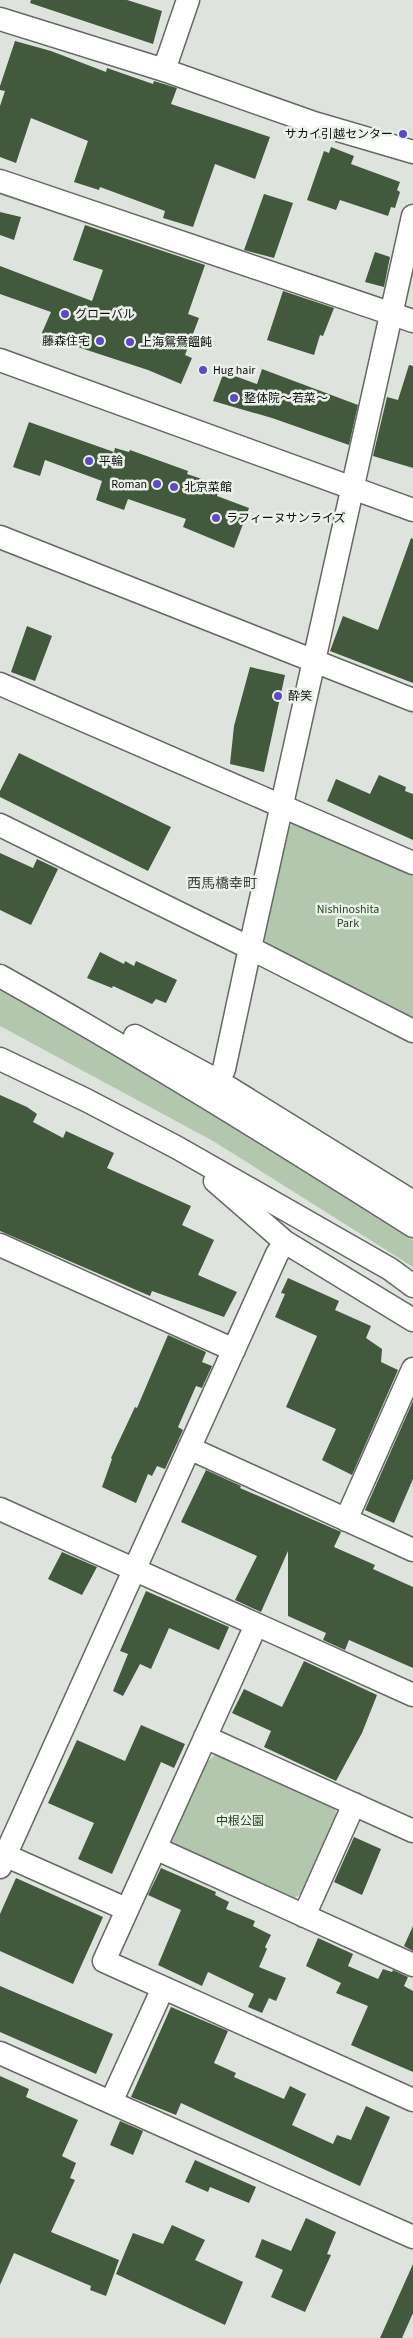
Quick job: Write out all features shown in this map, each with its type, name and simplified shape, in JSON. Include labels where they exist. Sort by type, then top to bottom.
[{"type":"street","points":[[164,70],[188,0]]},
{"type":"street","points":[[0,19],[164,70],[314,123],[413,152]]},
{"type":"street","points":[[0,181],[403,318]]},
{"type":"street","points":[[218,1082],[224,1069],[353,489],[403,318],[413,216]]},
{"type":"street","points":[[0,360],[413,510]]},
{"type":"street","points":[[0,537],[413,700]]},
{"type":"street","points":[[0,684],[413,862]]},
{"type":"street","points":[[0,825],[250,948],[413,1031]]},
{"type":"street","points":[[0,974],[92,1013],[218,1082],[413,1202]]},
{"type":"street","points":[[0,974],[242,1118],[413,1226]]},
{"type":"street","points":[[0,1059],[86,1100],[176,1147],[390,1269],[413,1286]]},
{"type":"street","points":[[176,1147],[285,1242],[413,1320]]},
{"type":"street","points":[[126,1909],[2,1859],[277,1254],[285,1242]]},
{"type":"street","points":[[0,1244],[234,1350]]},
{"type":"street","points":[[346,1520],[413,1369]]},
{"type":"street","points":[[189,1448],[413,1550]]},
{"type":"street","points":[[0,1509],[413,1695]]},
{"type":"street","points":[[256,1625],[104,1961],[413,2100]]},
{"type":"street","points":[[205,1737],[413,1831]]},
{"type":"street","points":[[304,1916],[354,1804]]},
{"type":"street","points":[[155,1848],[413,1965]]},
{"type":"street","points":[[110,2102],[163,1988]]},
{"type":"street","points":[[0,2053],[413,2237]]},
{"type":"green space","name":"Nishinoshita Park","points":[[292,824],[300,824],[413,874],[413,1021],[272,949],[261,936],[285,832]]},
{"type":"green space","points":[[0,988],[281,1153],[413,1240],[413,1267],[213,1141],[0,1026]]},
{"type":"green space","name":"中根公園","points":[[215,1755],[335,1808],[337,1819],[307,1891],[292,1899],[174,1847],[172,1839],[208,1761]]},
{"type":"building","points":[[31,0],[127,0],[162,11],[153,44],[30,3]]},
{"type":"building","points":[[15,41],[51,51],[106,72],[107,68],[153,84],[154,81],[177,88],[171,104],[270,137],[255,179],[215,164],[193,227],[163,218],[165,211],[100,187],[99,190],[74,182],[88,141],[31,118],[16,163],[0,157],[0,106],[5,91],[0,90],[0,86]]},
{"type":"building","points":[[331,147],[354,156],[351,164],[400,182],[397,190],[400,192],[395,208],[391,207],[388,216],[340,200],[336,210],[307,200],[324,151],[329,153]]},
{"type":"building","points":[[264,194],[293,203],[274,258],[244,250]]},
{"type":"building","points":[[0,212],[21,217],[14,240],[0,235]]},
{"type":"building","points":[[85,225],[205,265],[188,314],[199,318],[185,355],[192,358],[181,384],[148,370],[41,335],[51,312],[0,294],[0,266],[92,301],[103,270],[73,260]]},
{"type":"building","points":[[375,252],[390,257],[384,287],[365,282]]},
{"type":"building","points":[[283,291],[334,308],[323,336],[320,335],[314,355],[267,340]]},
{"type":"building","points":[[409,365],[413,366],[413,468],[373,456],[387,397],[398,400]]},
{"type":"building","points":[[262,369],[358,405],[349,445],[272,418],[213,401],[224,372],[257,384]]},
{"type":"building","points":[[29,422],[114,452],[115,448],[129,452],[130,450],[188,471],[187,474],[220,485],[217,496],[249,508],[234,548],[183,527],[186,519],[128,499],[124,510],[96,500],[102,481],[45,460],[40,476],[13,467]]},
{"type":"building","points":[[411,538],[413,539],[413,683],[330,651],[343,616],[378,630]]},
{"type":"building","points":[[27,626],[52,636],[35,681],[11,672]]},
{"type":"building","points":[[250,667],[285,675],[264,772],[230,764],[234,726]]},
{"type":"building","points":[[19,753],[171,827],[148,871],[0,797],[0,791]]},
{"type":"building","points":[[379,775],[406,787],[405,791],[413,794],[413,840],[327,801],[336,779],[370,794]]},
{"type":"building","points":[[0,853],[33,868],[37,859],[58,869],[31,925],[0,910]]},
{"type":"building","points":[[100,952],[124,964],[125,961],[134,966],[136,961],[177,980],[166,1003],[156,999],[152,1004],[113,986],[112,988],[87,978]]},
{"type":"building","points":[[0,1095],[27,1107],[37,1114],[33,1122],[63,1138],[66,1131],[114,1153],[107,1168],[191,1206],[182,1225],[214,1240],[198,1275],[237,1292],[224,1317],[152,1291],[150,1296],[0,1231]]},
{"type":"building","points":[[288,1278],[339,1301],[335,1310],[371,1326],[366,1338],[382,1349],[381,1362],[398,1370],[352,1475],[322,1460],[336,1429],[286,1407],[317,1336],[275,1317],[285,1294],[281,1293]]},
{"type":"building","points":[[168,1335],[206,1352],[202,1362],[212,1366],[202,1388],[196,1386],[178,1427],[183,1430],[165,1469],[157,1466],[152,1476],[148,1474],[136,1503],[102,1487],[111,1458],[135,1407],[137,1408]]},
{"type":"building","points":[[413,1401],[413,1479],[394,1523],[365,1510]]},
{"type":"building","points":[[206,1470],[241,1486],[240,1488],[341,1532],[334,1547],[375,1565],[373,1569],[413,1587],[413,1668],[349,1640],[345,1650],[323,1640],[326,1633],[288,1616],[288,1551],[261,1612],[235,1600],[257,1556],[181,1522]]},
{"type":"building","points":[[62,1552],[97,1567],[82,1595],[48,1579]]},
{"type":"building","points":[[146,1591],[229,1627],[219,1650],[169,1628],[151,1669],[140,1664],[123,1696],[113,1691],[128,1654],[120,1651]]},
{"type":"building","points":[[304,1661],[377,1695],[362,1733],[336,1781],[264,1747],[271,1731],[232,1713],[244,1689],[282,1707]]},
{"type":"building","points":[[141,1725],[185,1744],[174,1768],[161,1762],[112,1874],[78,1859],[94,1823],[48,1803],[77,1740],[125,1761]]},
{"type":"building","points":[[354,1837],[381,1849],[362,1895],[334,1882]]},
{"type":"building","points":[[161,1868],[216,1892],[215,1895],[229,1902],[226,1909],[255,1921],[253,1926],[271,1935],[259,1967],[286,1978],[276,2001],[269,1998],[262,2013],[248,2007],[254,1994],[208,1972],[202,1986],[158,1965],[181,1910],[148,1895]]},
{"type":"building","points":[[16,1878],[103,1917],[73,1984],[0,1951],[0,1914]]},
{"type":"building","points":[[413,1926],[413,1951],[404,1946]]},
{"type":"building","points":[[318,1938],[353,1954],[348,1966],[378,1979],[383,1969],[392,1972],[393,1970],[408,1977],[404,1986],[413,1991],[413,2072],[351,2045],[368,2006],[336,1993],[341,1983],[306,1966]]},
{"type":"building","points":[[0,1986],[113,2034],[96,2074],[0,2032]]},
{"type":"building","points":[[171,2007],[228,2031],[214,2063],[236,2073],[234,2077],[284,2099],[290,2086],[306,2094],[292,2125],[333,2144],[337,2135],[351,2140],[366,2106],[390,2117],[360,2186],[181,2103],[176,2115],[131,2097]]},
{"type":"building","points":[[0,2076],[29,2089],[26,2097],[78,2120],[62,2156],[76,2163],[70,2178],[75,2180],[51,2232],[119,2260],[106,2296],[90,2290],[91,2286],[14,2253],[0,2285]]},
{"type":"building","points":[[120,2121],[143,2131],[133,2155],[110,2145]]},
{"type":"building","points":[[195,2160],[256,2187],[249,2203],[210,2187],[208,2192],[185,2182]]},
{"type":"building","points":[[306,2218],[336,2232],[327,2254],[331,2255],[305,2312],[271,2297],[283,2270],[255,2257],[262,2239],[291,2251]]},
{"type":"building","points":[[172,2225],[205,2240],[195,2260],[243,2282],[225,2325],[116,2274],[133,2233],[163,2244]]},
{"type":"building","points":[[413,2264],[413,2313],[402,2338],[380,2338]]},
{"type":"place","name":"サカイ引越センター","points":[[403,134]]},
{"type":"place","name":"グローバル","points":[[65,314]]},
{"type":"place","name":"藤森住宅","points":[[100,341]]},
{"type":"place","name":"上海鴛鴦饂飩","points":[[130,342]]},
{"type":"place","name":"Hug hair","points":[[203,370]]},
{"type":"place","name":"整体院〜若菜〜","points":[[234,398]]},
{"type":"place","name":"平輪","points":[[89,461]]},
{"type":"place","name":"Roman","points":[[157,484]]},
{"type":"place","name":"北京菜館","points":[[174,487]]},
{"type":"place","name":"ラフィーヌサンライズ","points":[[216,518]]},
{"type":"place","name":"酔笑","points":[[278,696]]},
{"type":"district","name":"西馬橋幸町","points":[[222,884]]}]
